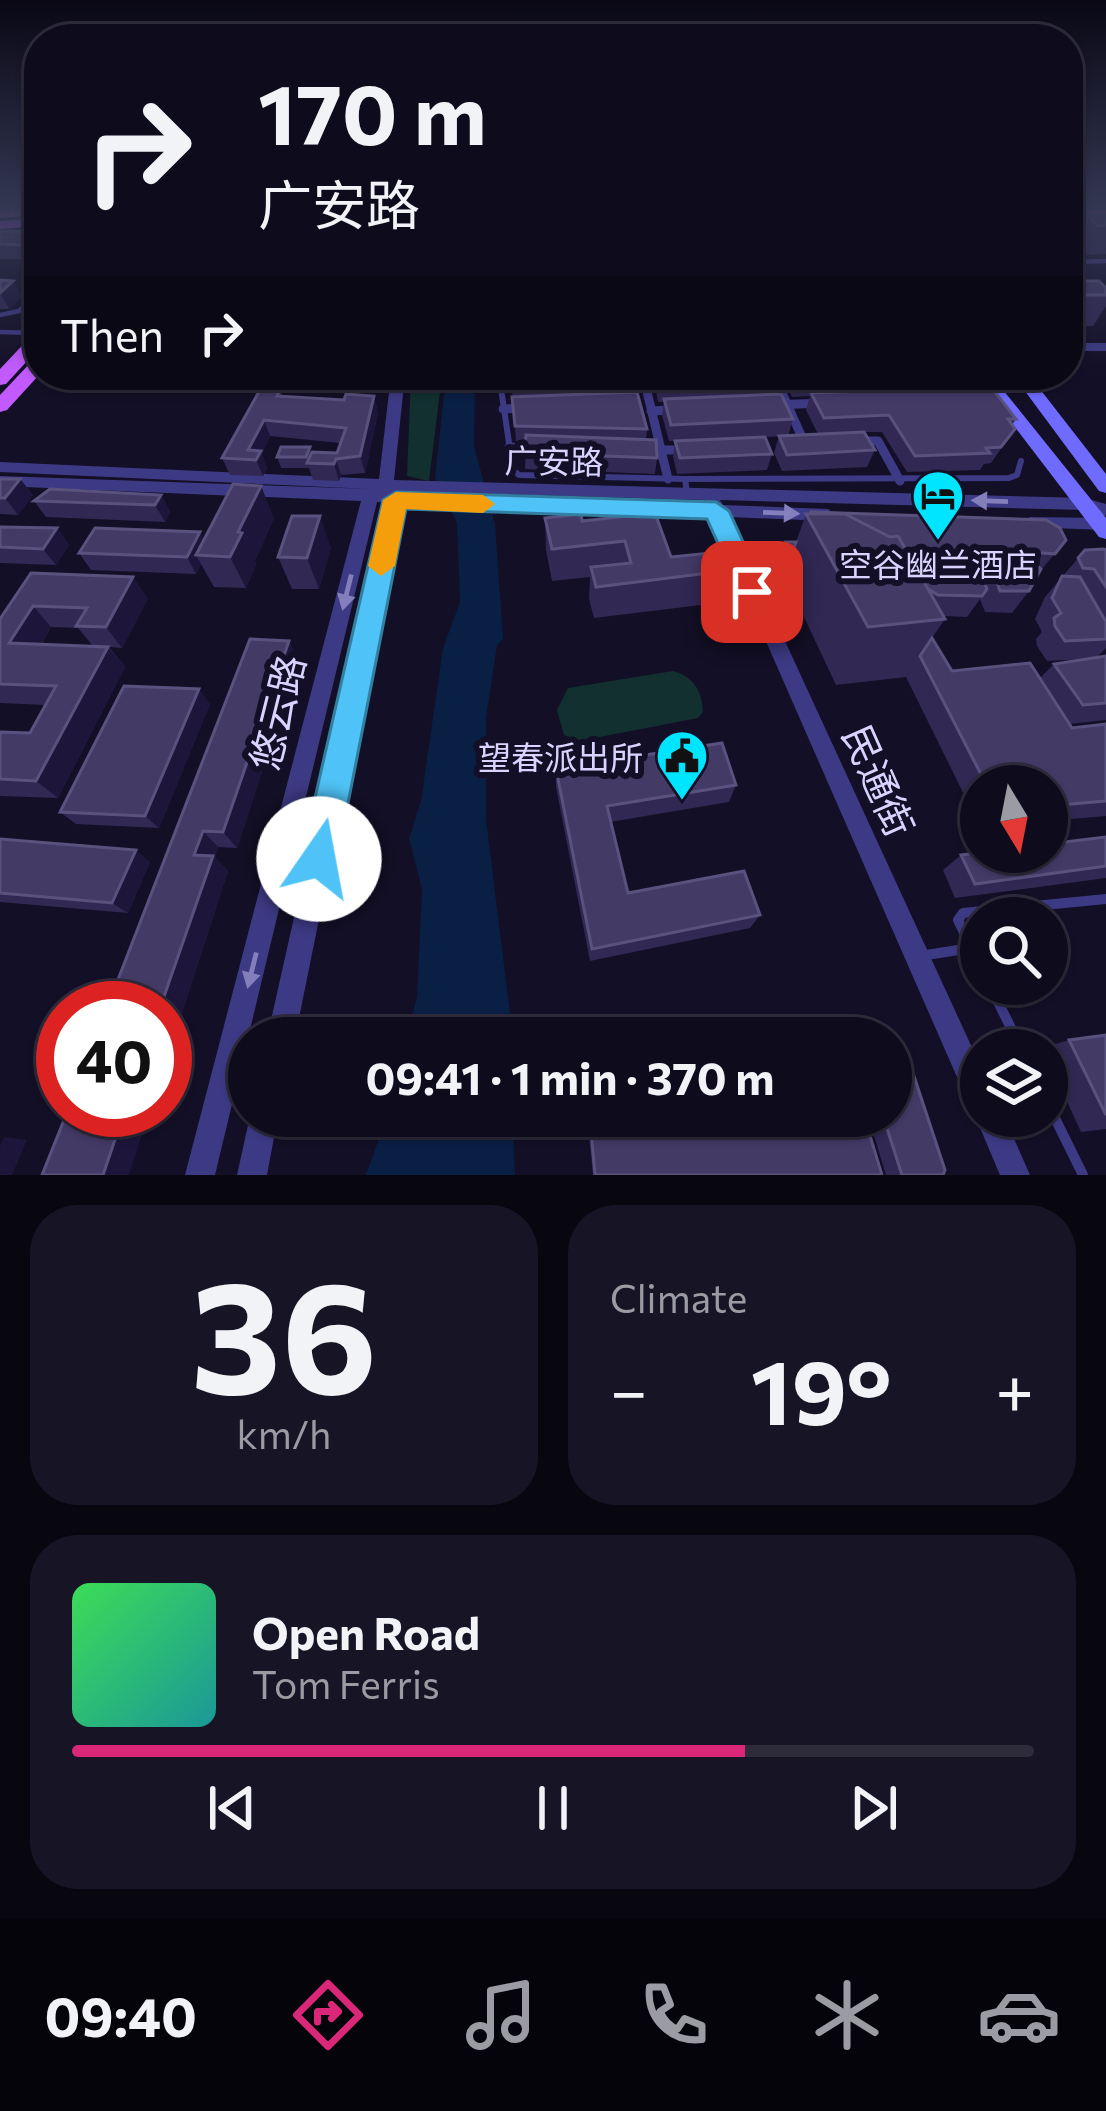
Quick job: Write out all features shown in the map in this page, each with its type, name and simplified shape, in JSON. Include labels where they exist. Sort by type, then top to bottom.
[{"type":"main road","points":[[0,380],[24,352]]},
{"type":"main road","points":[[0,406],[24,380]]},
{"type":"main road","points":[[995,390],[1084,504],[1105,523]]},
{"type":"main road","points":[[1033,390],[1106,487]]},
{"type":"street","name":"悠云路","points":[[285,1017],[384,495],[396,390]]},
{"type":"street","points":[[646,390],[668,478]]},
{"type":"street","points":[[781,390],[805,444]]},
{"type":"street","points":[[764,405],[832,403]]},
{"type":"street","points":[[628,404],[696,409]]},
{"type":"street","points":[[503,409],[544,407]]},
{"type":"street","points":[[854,441],[898,440]]},
{"type":"street","points":[[878,441],[900,481]]},
{"type":"street","points":[[781,445],[821,443]]},
{"type":"street","points":[[508,447],[553,448]]},
{"type":"street","points":[[641,450],[710,448]]},
{"type":"street","name":"广安路","points":[[0,467],[384,495]]},
{"type":"street","name":"广安路","points":[[0,481],[384,495],[700,494],[1105,523]]},
{"type":"street","name":"广安路","points":[[495,496],[700,494],[1084,504]]},
{"type":"street","name":"民通街","points":[[700,494],[960,1052]]},
{"type":"street","name":"悠云路","points":[[200,1175],[384,495]]},
{"type":"street","points":[[252,1175],[260,1137]]},
{"type":"street","points":[[998,1137],[1015,1175]]},
{"type":"lane","points":[[501,390],[508,447],[513,470],[519,475],[668,478],[700,494],[1009,478],[1017,475],[1021,461]]},
{"type":"lane","points":[[1068,903],[1106,899]]},
{"type":"lane","points":[[917,956],[960,949]]},
{"type":"lane","points":[[1064,1137],[1083,1175]]},
{"type":"green space","points":[[410,390],[440,390],[429,481],[407,476]]},
{"type":"green space","points":[[673,671],[699,691],[703,712],[698,718],[579,741],[564,735],[557,710],[568,688]]},
{"type":"water","points":[[444,390],[475,390],[474,446],[495,524],[503,639],[497,645],[486,718],[486,819],[510,1017],[412,1017],[417,997],[422,889],[409,839],[421,801],[443,648],[460,602],[457,523],[435,478]]},
{"type":"water","points":[[380,1137],[513,1137],[515,1175],[366,1175]]},
{"type":"building","points":[[1083,281],[1099,281],[1106,295],[1083,295]]},
{"type":"building","points":[[260,390],[280,390],[277,396],[344,400],[346,394],[374,396],[360,456],[336,459],[334,464],[307,463],[312,452],[337,453],[346,428],[264,420],[248,450],[261,451],[256,460],[222,458]]},
{"type":"building","points":[[994,390],[1016,419],[1008,419],[1015,429],[1001,447],[986,448],[990,453],[915,456],[889,415],[824,418],[811,393]]},
{"type":"building","points":[[637,392],[647,429],[515,426],[512,397]]},
{"type":"building","points":[[781,394],[793,419],[671,425],[664,399]]},
{"type":"building","points":[[864,432],[875,450],[787,455],[779,436]]},
{"type":"building","points":[[526,435],[656,440],[657,458],[524,453]]},
{"type":"building","points":[[765,437],[772,454],[680,458],[675,441]]},
{"type":"building","points":[[281,447],[310,447],[306,457],[277,457]]},
{"type":"building","points":[[0,479],[20,479],[0,498]]},
{"type":"building","points":[[233,484],[261,486],[230,557],[196,555]]},
{"type":"building","points":[[50,489],[161,495],[155,505],[34,501]]},
{"type":"building","points":[[811,512],[1046,520],[1060,528],[1066,540],[1055,554],[974,548],[979,560],[1033,562],[1041,569],[1029,591],[1000,591],[995,577],[981,576],[987,589],[982,596],[938,595],[928,589],[898,536],[890,537],[845,514]]},
{"type":"building","points":[[655,513],[671,557],[710,553],[717,572],[596,587],[591,567],[631,563],[625,541],[552,549],[545,518],[581,514],[582,521]]},
{"type":"building","points":[[806,514],[845,514],[890,537],[898,536],[945,619],[868,627]]},
{"type":"building","points":[[292,516],[320,516],[307,558],[278,557]]},
{"type":"building","points":[[0,527],[57,528],[43,549],[0,547]]},
{"type":"building","points":[[95,528],[200,532],[187,557],[79,553]]},
{"type":"building","points":[[1104,549],[1106,587],[1094,569],[1083,568],[1078,558],[1085,550]]},
{"type":"building","points":[[31,573],[133,577],[106,627],[76,626],[87,608],[33,606],[9,643],[108,647],[36,781],[0,779],[0,732],[30,733],[56,686],[0,684],[0,619]]},
{"type":"building","points":[[1062,576],[1080,577],[1106,622],[1106,639],[1065,641],[1055,626],[1054,618],[1061,613],[1052,598]]},
{"type":"building","points":[[932,638],[952,671],[1030,663],[1072,728],[1106,724],[1106,801],[1068,804],[1068,765],[976,765],[920,656]]},
{"type":"building","points":[[250,639],[289,641],[223,832],[203,831],[194,855],[213,856],[169,981],[117,981]]},
{"type":"building","points":[[1106,656],[1106,703],[1083,705],[1054,664]]},
{"type":"building","points":[[124,686],[199,689],[145,816],[60,812]]},
{"type":"building","points":[[722,743],[736,785],[607,806],[628,893],[744,871],[760,915],[592,949],[556,769]]},
{"type":"building","points":[[1106,837],[1106,866],[1068,871],[1068,842]]},
{"type":"building","points":[[0,839],[136,850],[112,903],[0,893]]},
{"type":"building","points":[[970,873],[1055,873],[975,884]]},
{"type":"building","points":[[1106,1035],[1106,1115],[1069,1040]]},
{"type":"building","points":[[912,1073],[943,1175],[902,1175],[890,1137],[912,1137]]},
{"type":"building","points":[[57,1137],[116,1137],[103,1175],[42,1175]]},
{"type":"building","points":[[592,1137],[870,1137],[882,1175],[595,1175]]},
{"type":"slow traffic","points":[[381,566],[396,500],[483,504]]},
{"type":"place","name":"空谷幽兰酒店","points":[[938,542]]},
{"type":"place","name":"望春派出所","points":[[682,802]]},
{"type":"route","points":[[319,859],[396,500],[716,511],[752,592]]}]
